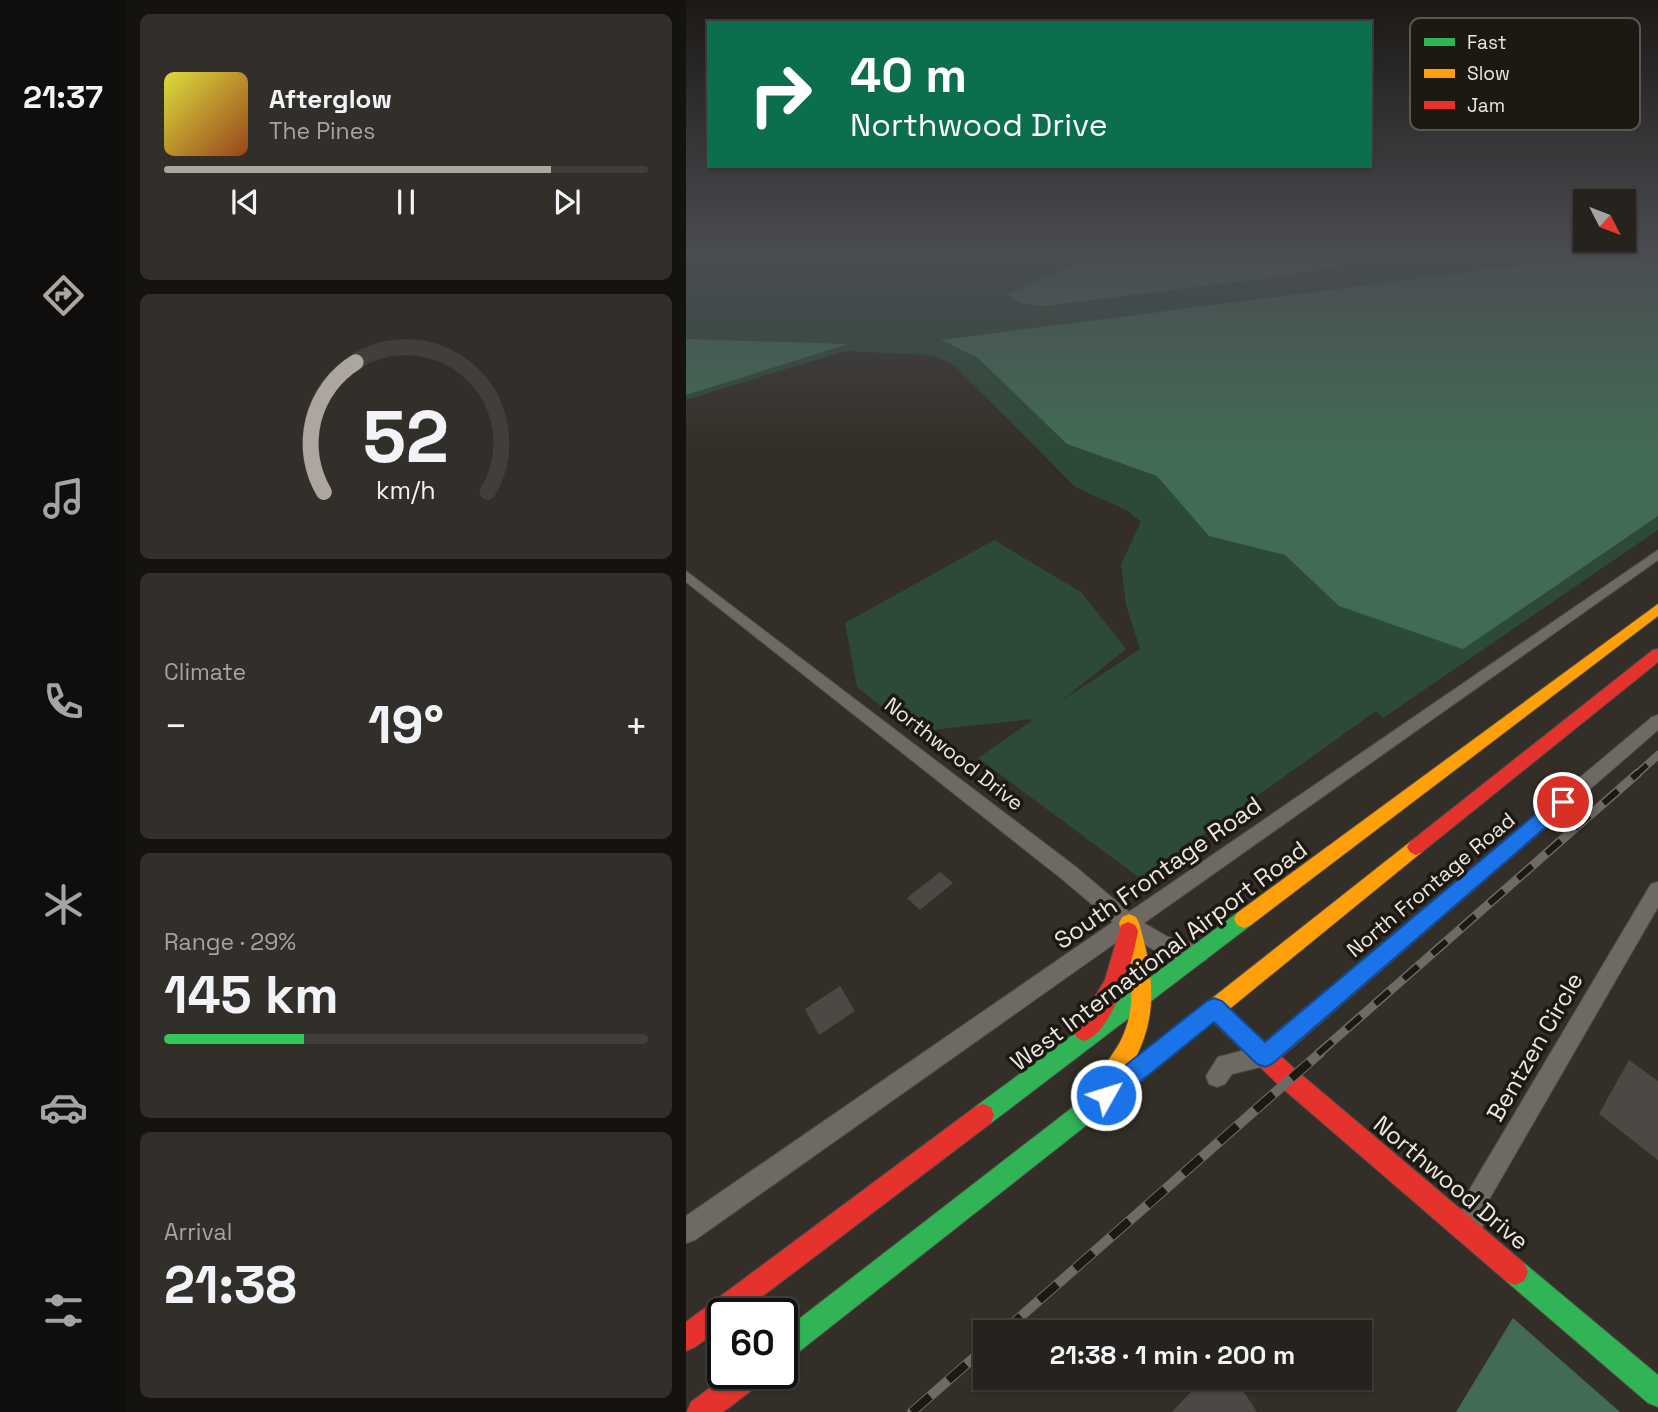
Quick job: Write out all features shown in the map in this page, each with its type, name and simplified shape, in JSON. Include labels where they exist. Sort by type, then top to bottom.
[{"type":"main road","name":"West International Airport Road","points":[[686,1339],[1658,609]]},
{"type":"main road","points":[[798,1336],[1085,1112],[1658,654]]},
{"type":"main road","points":[[1085,1112],[1112,1078],[1127,1051],[1145,996],[1142,970],[1129,923]]},
{"type":"main road","points":[[1039,1075],[1080,1037],[1106,1001],[1123,963],[1129,923]]},
{"type":"main road","name":"Northwood Drive","points":[[1214,1009],[1471,1235],[1658,1393]]},
{"type":"main road","points":[[701,1412],[731,1389]]},
{"type":"street","name":"South Frontage Road","points":[[686,1231],[1658,554]]},
{"type":"street","name":"Northwood Drive","points":[[686,575],[1069,873],[1129,923],[1164,946],[1201,953]]},
{"type":"street","name":"North Frontage Road","points":[[1265,1056],[1658,721]]},
{"type":"street","name":"Bentzen Circle","points":[[1471,1235],[1473,1209],[1479,1195],[1658,890]]},
{"type":"street","points":[[1216,1076],[1226,1065],[1265,1056]]},
{"type":"green space","points":[[686,317],[1658,317],[1658,530],[1383,718],[1376,711],[1141,879],[978,758],[1034,719],[913,732],[857,687],[845,623],[994,540],[1081,592],[1126,649],[1060,702],[1140,649],[1126,605],[1121,564],[1141,522],[1128,511],[1075,487],[955,366],[932,355],[845,351],[686,400]]},
{"type":"green space","points":[[1121,317],[1658,317],[1658,516],[1463,649],[1339,606],[1285,555],[1209,536],[1157,476],[1067,444],[978,358],[941,340]]},
{"type":"green space","points":[[686,339],[848,344],[686,395]]},
{"type":"green space","points":[[1513,1318],[1620,1412],[1456,1412]]},
{"type":"building","points":[[940,872],[953,883],[920,910],[907,898]]},
{"type":"building","points":[[840,986],[855,1011],[819,1035],[805,1009]]},
{"type":"building","points":[[1629,1060],[1658,1081],[1658,1160],[1599,1114]]},
{"type":"building","points":[[1193,1390],[1243,1390],[1257,1412],[1172,1412]]},
{"type":"railway","points":[[1636,775],[1658,755]]},
{"type":"railway","points":[[1318,1054],[1638,773]]},
{"type":"railway","points":[[1017,1320],[1320,1053]]},
{"type":"railway","points":[[912,1412],[973,1359]]},
{"type":"traffic: fast","points":[[983,1115],[1244,919]]},
{"type":"traffic: fast","points":[[798,1336],[1094,1105]]},
{"type":"traffic: fast","points":[[1515,1272],[1658,1393]]},
{"type":"traffic: slow","points":[[1244,919],[1658,609]]},
{"type":"traffic: slow","points":[[1094,1105],[1416,847]]},
{"type":"traffic: slow","points":[[1105,1087],[1130,1045],[1141,1008],[1141,970],[1129,923]]},
{"type":"traffic: jam","points":[[1416,847],[1658,654]]},
{"type":"traffic: jam","points":[[1085,1031],[1114,984],[1128,931]]},
{"type":"traffic: jam","points":[[1214,1009],[1289,1079],[1515,1272]]},
{"type":"traffic: jam","points":[[686,1338],[983,1115]]},
{"type":"traffic: jam","points":[[701,1412],[731,1389]]},
{"type":"route","points":[[1106,1095],[1214,1009],[1265,1056],[1563,802]]}]
